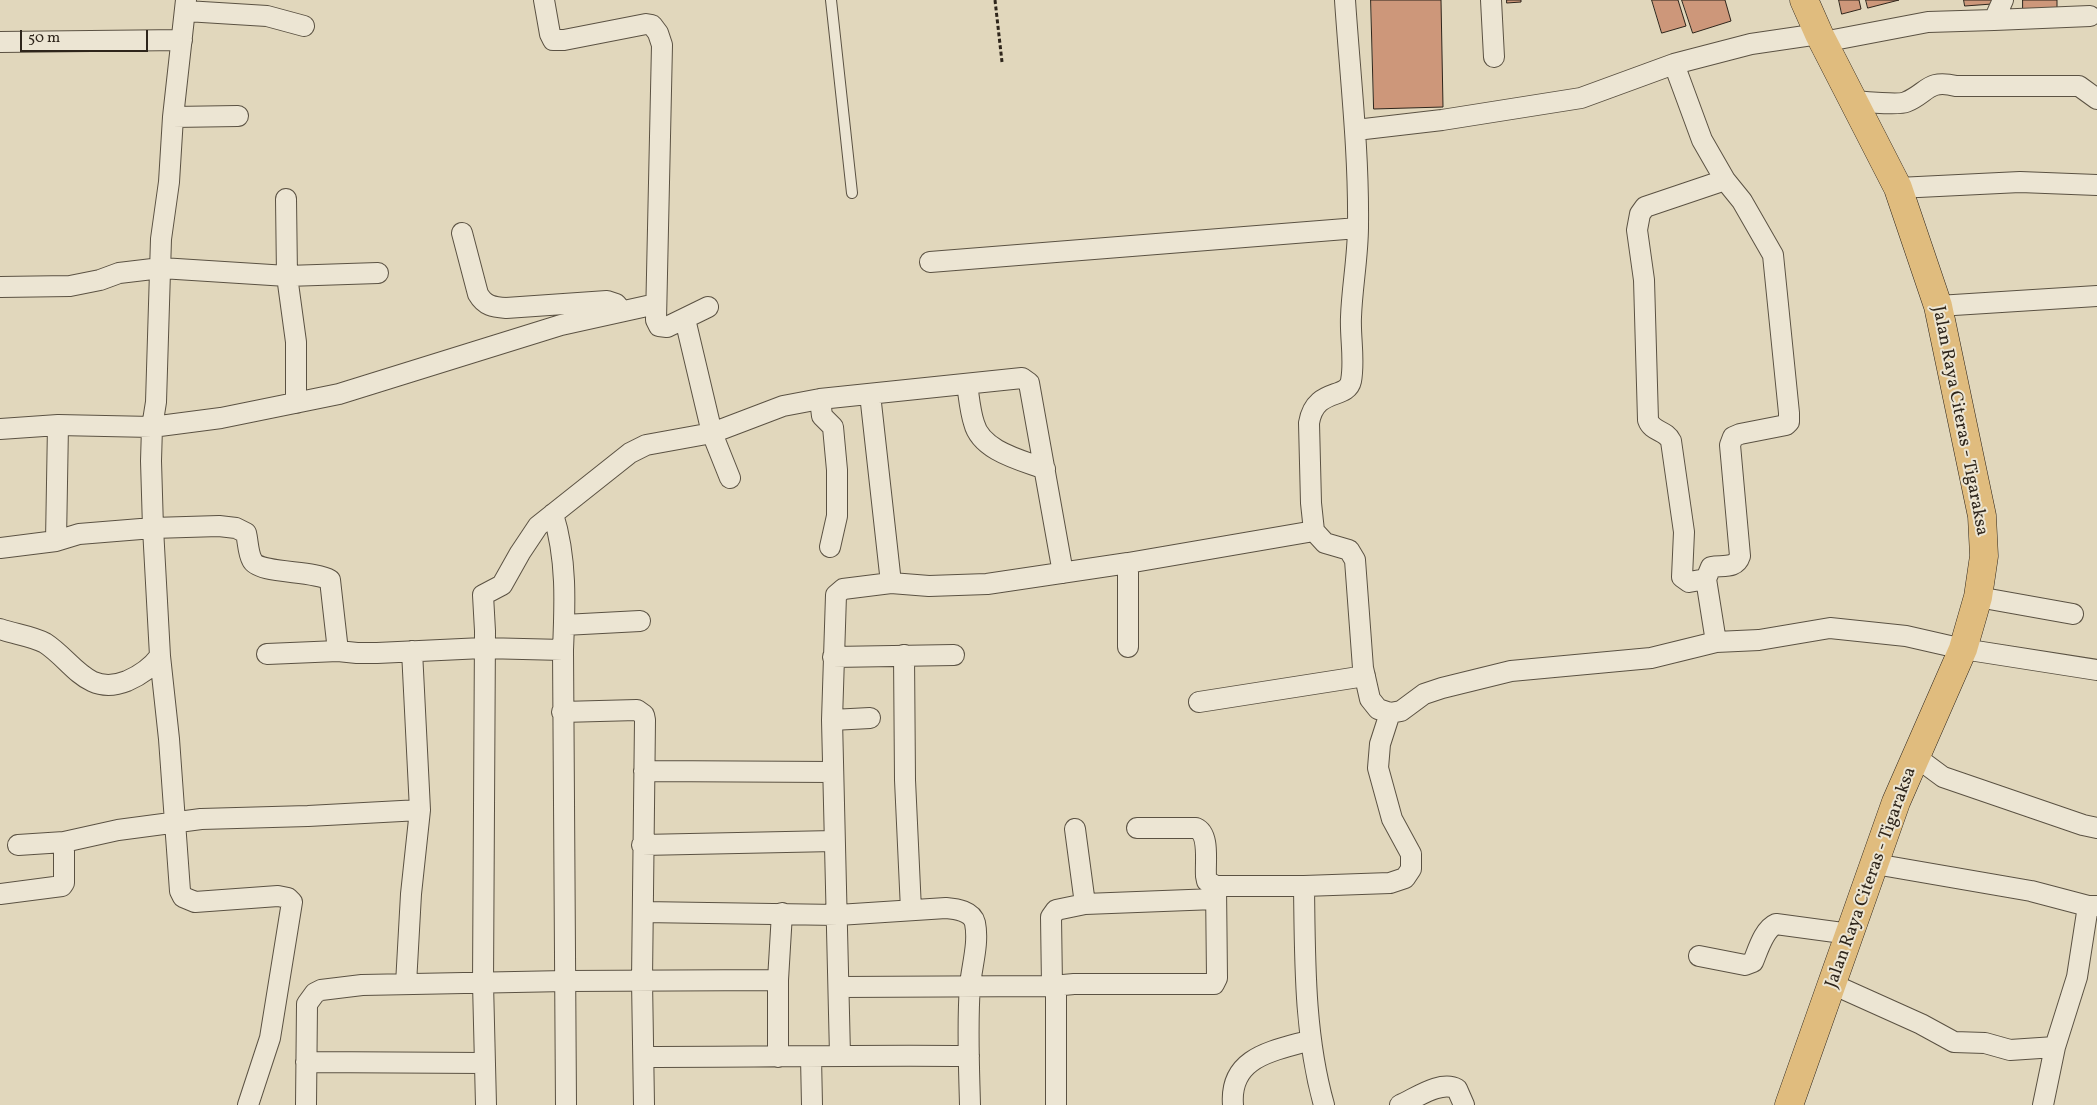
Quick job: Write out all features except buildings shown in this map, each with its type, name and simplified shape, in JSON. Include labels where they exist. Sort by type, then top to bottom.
[{"type":"main road","name":"Jalan Raya Citeras - Tigaraksa","points":[[1788,1105],[1896,802],[1941,695],[1963,649],[1978,597],[1984,556],[1982,516],[1938,306],[1898,188],[1821,38],[1804,0]]},
{"type":"street","points":[[544,0],[550,34],[553,40],[564,40],[646,24],[652,25],[658,32],[662,45],[656,320],[659,326],[666,326],[708,307]]},
{"type":"street","points":[[1345,0],[1356,130],[1358,228],[1351,317],[1352,365],[1350,384],[1343,391],[1318,402],[1311,411],[1309,423],[1311,503],[1314,531],[1325,543],[1350,550],[1355,560],[1365,676],[1370,699],[1378,708],[1390,713],[1401,710],[1424,694],[1511,671],[1650,658],[1716,642],[1759,640],[1830,628],[1906,636],[1963,649],[2097,670]]},
{"type":"street","points":[[1491,0],[1494,57]]},
{"type":"street","points":[[1994,20],[2003,0]]},
{"type":"street","points":[[248,1105],[270,1038],[292,902],[284,896],[195,902],[188,900],[180,891],[176,821],[160,656],[153,528],[152,428],[156,402],[162,239],[169,182],[173,117],[186,6],[267,16],[304,26]]},
{"type":"street","points":[[1356,130],[1442,120],[1581,98],[1674,64],[1751,44],[1821,38],[1928,22],[2090,16]]},
{"type":"street","points":[[0,42],[182,40]]},
{"type":"street","points":[[1674,64],[1702,140],[1726,180],[1742,201],[1773,255],[1790,418],[1789,422],[1782,427],[1740,434],[1733,437],[1730,445],[1740,556],[1738,562],[1734,565],[1711,567],[1706,579],[1716,642]]},
{"type":"street","points":[[1855,102],[1905,103],[1927,88],[1942,82],[1956,86],[2079,86],[2097,99]]},
{"type":"street","points":[[173,117],[238,116]]},
{"type":"street","points":[[1706,579],[1689,582],[1682,577],[1684,532],[1671,441],[1665,433],[1651,426],[1648,420],[1644,280],[1637,230],[1640,214],[1645,207],[1726,180]]},
{"type":"street","points":[[1898,188],[2020,182],[2097,185]]},
{"type":"street","points":[[286,199],[287,276],[296,342],[296,403]]},
{"type":"street","points":[[930,262],[1358,228]]},
{"type":"street","points":[[462,233],[478,294],[483,302],[492,307],[506,308],[607,301],[616,304],[622,311]]},
{"type":"street","points":[[0,287],[70,286],[100,280],[119,273],[161,268],[287,276],[378,273]]},
{"type":"street","points":[[1938,306],[2097,296]]},
{"type":"street","points":[[0,429],[58,425],[152,428],[221,418],[339,394],[561,325],[656,304]]},
{"type":"street","points":[[685,319],[712,433],[730,478]]},
{"type":"street","points":[[486,1105],[483,983],[483,595],[502,585],[538,526],[630,453],[646,445],[712,433],[782,406],[820,399],[1022,378],[1029,383],[1064,572]]},
{"type":"street","points":[[967,384],[974,425],[980,436],[990,445],[1007,454],[1044,469]]},
{"type":"street","points":[[870,394],[891,583]]},
{"type":"street","points":[[820,399],[822,416],[832,424],[834,431],[837,470],[837,516],[830,547]]},
{"type":"street","points":[[56,541],[58,425]]},
{"type":"street","points":[[553,514],[559,532],[564,564],[562,712],[566,1105]]},
{"type":"street","points":[[0,548],[56,541],[79,534],[153,528],[219,526],[236,528],[246,533],[252,562],[260,568],[311,573],[330,580],[338,651]]},
{"type":"street","points":[[840,1055],[832,720],[836,596],[843,589],[891,583],[929,586],[986,584],[1128,563],[1314,531]]},
{"type":"street","points":[[1128,563],[1128,647]]},
{"type":"street","points":[[1978,597],[2073,614]]},
{"type":"street","points":[[564,625],[640,621]]},
{"type":"street","points":[[0,629],[44,643],[90,681],[104,686],[137,677],[152,667],[160,656]]},
{"type":"street","points":[[267,654],[484,648],[563,650]]},
{"type":"street","points":[[406,984],[411,894],[420,810],[412,651]]},
{"type":"street","points":[[833,657],[954,654]]},
{"type":"street","points":[[904,655],[905,780],[911,910]]},
{"type":"street","points":[[1199,702],[1365,676]]},
{"type":"street","points":[[562,712],[615,710],[641,712],[645,720],[642,845],[644,1105]]},
{"type":"street","points":[[1056,1105],[1052,913],[1060,908],[1085,904],[1216,892],[1390,883],[1405,878],[1411,869],[1411,854],[1392,819],[1378,768],[1380,744],[1390,713]]},
{"type":"street","points":[[832,720],[870,718]]},
{"type":"street","points":[[1916,757],[1943,777],[2082,825],[2097,828]]},
{"type":"street","points":[[644,771],[833,772]]},
{"type":"street","points":[[18,845],[64,842],[118,830],[201,818],[308,816],[420,810]]},
{"type":"street","points":[[838,987],[1214,984],[1217,978],[1216,892],[1206,876],[1205,838],[1201,830],[1196,828],[1137,828]]},
{"type":"street","points":[[1075,829],[1085,904]]},
{"type":"street","points":[[642,845],[834,841]]},
{"type":"street","points":[[0,894],[62,886],[64,883],[64,842]]},
{"type":"street","points":[[1875,864],[2031,891],[2092,906],[2077,977],[2054,1047],[2043,1105]]},
{"type":"street","points":[[1304,886],[1305,979],[1311,1040],[1319,1088],[1324,1105]]},
{"type":"street","points":[[643,912],[838,915],[946,908],[959,909],[969,914],[975,922],[975,945],[970,986],[970,1105]]},
{"type":"street","points":[[778,1057],[778,980],[782,913]]},
{"type":"street","points":[[1699,956],[1745,965],[1750,964],[1753,962],[1767,931],[1776,924],[1850,934]]},
{"type":"street","points":[[306,1105],[308,1004],[315,993],[321,990],[362,985],[406,984],[778,980]]},
{"type":"street","points":[[1832,984],[1921,1024],[1954,1042],[1985,1043],[2010,1050],[2054,1047]]},
{"type":"street","points":[[1233,1105],[1236,1078],[1246,1064],[1269,1052],[1311,1040]]},
{"type":"street","points":[[644,1058],[811,1057],[840,1055],[969,1056]]},
{"type":"street","points":[[811,1057],[812,1105]]},
{"type":"street","points":[[306,1062],[484,1062]]},
{"type":"street","points":[[1400,1105],[1440,1087],[1449,1085],[1457,1089],[1464,1105]]},
{"type":"lane","points":[[831,0],[852,193]]},
{"type":"path","points":[[995,0],[1002,62]]}]
